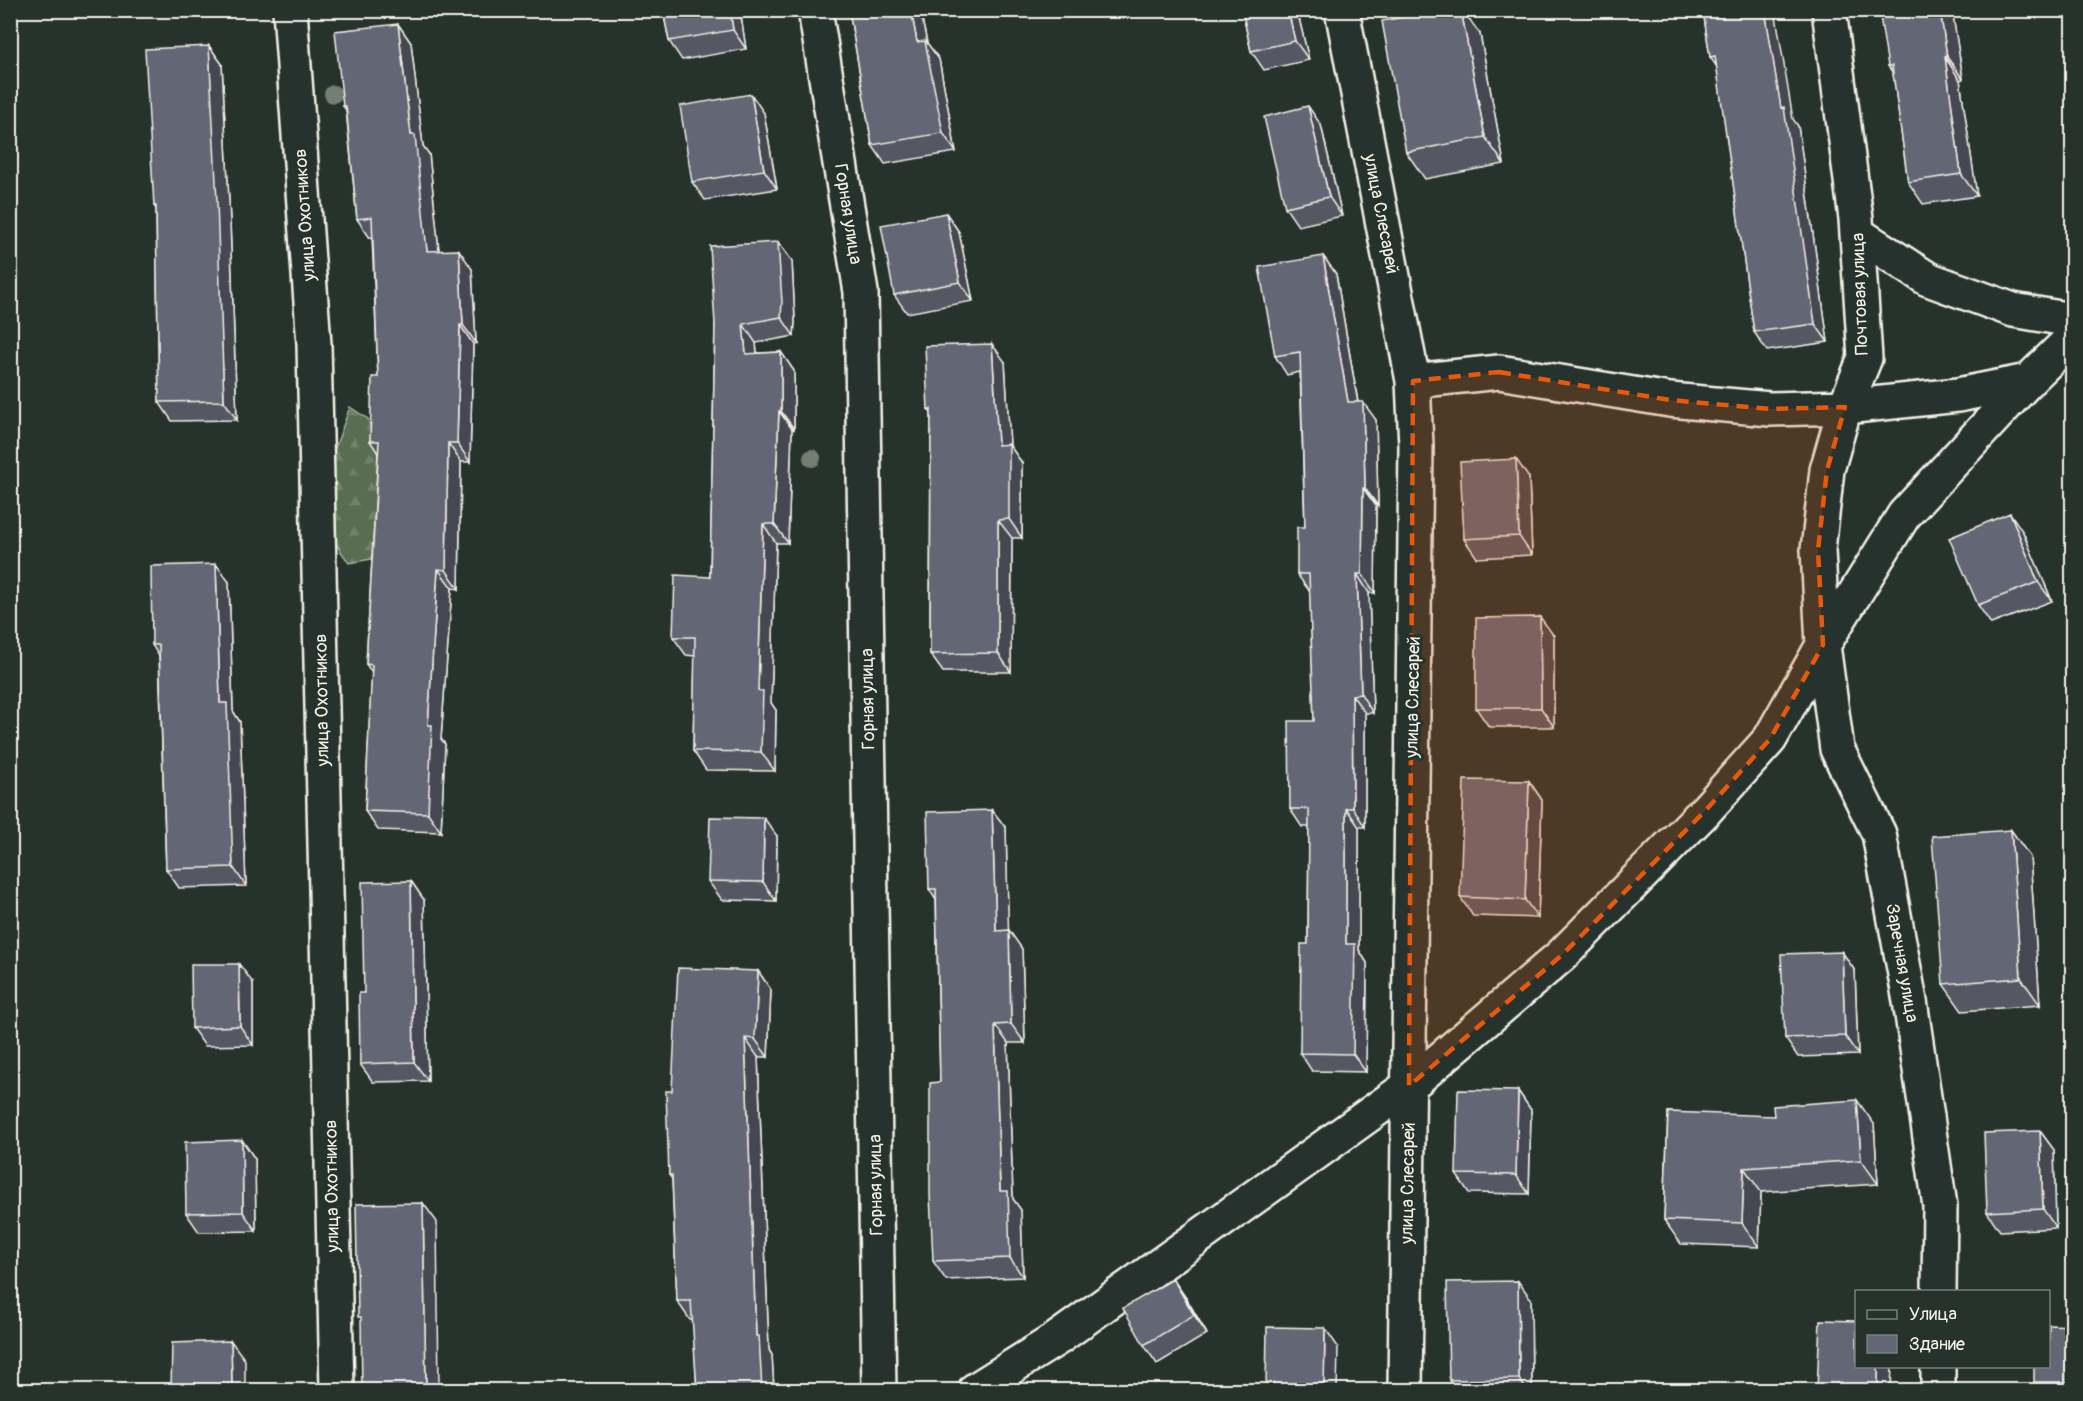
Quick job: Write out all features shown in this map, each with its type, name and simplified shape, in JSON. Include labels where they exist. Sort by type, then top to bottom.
[{"type":"street","name":"улица Охотников","points":[[290,10],[314,344],[336,1390]]},
{"type":"street","name":"Горная улица","points":[[815,10],[861,292],[879,1390]]},
{"type":"street","name":"улица Слесарей","points":[[1342,10],[1413,381],[1416,446],[1405,1390]]},
{"type":"street","name":"Почтовая улица","points":[[1823,645],[1818,550],[1827,470],[1845,406],[1865,358],[1858,234],[1829,10]]},
{"type":"street","points":[[1858,234],[1928,279],[2013,310],[2073,320]]},
{"type":"street","points":[[975,1390],[1058,1338],[1408,1086],[1562,955],[1706,810],[1770,739],[1823,645],[1904,515],[2028,381],[2073,338]]},
{"type":"street","points":[[1413,381],[1499,372],[1670,400],[1770,409],[1845,406],[1958,395],[2028,381]]},
{"type":"street","name":"Заречная улица","points":[[1823,645],[1837,749],[1879,834],[1910,1000],[1940,1206],[1939,1290]]},
{"type":"street","points":[[1938,1368],[1938,1390]]},
{"type":"highlighted area","points":[[1499,372],[1670,400],[1770,409],[1845,407],[1827,470],[1818,550],[1823,645],[1770,739],[1706,810],[1562,955],[1409,1086],[1413,381]]},
{"type":"green space","points":[[350,407],[368,419],[379,459],[378,528],[371,559],[349,563],[335,543],[333,502],[334,451]]},
{"type":"building","points":[[663,10],[730,10],[733,30],[669,41]]},
{"type":"building","points":[[849,10],[911,10],[917,42],[925,41],[943,133],[872,145]]},
{"type":"building","points":[[1242,10],[1288,10],[1295,41],[1251,51]]},
{"type":"building","points":[[1441,10],[1461,10],[1485,137],[1406,152],[1382,21]]},
{"type":"building","points":[[1703,10],[1765,10],[1781,108],[1784,107],[1815,324],[1754,332],[1715,56],[1710,57]]},
{"type":"building","points":[[1879,10],[1940,10],[1961,174],[1908,182],[1892,66],[1888,66]]},
{"type":"building","points":[[398,24],[411,135],[415,135],[427,251],[459,250],[463,325],[460,325],[457,443],[448,443],[446,570],[438,569],[428,725],[432,725],[428,813],[365,811],[372,665],[366,664],[379,441],[370,441],[372,377],[378,377],[372,217],[357,219],[346,106],[343,106],[335,31]]},
{"type":"building","points":[[209,46],[224,401],[159,402],[156,206],[154,206],[145,49]]},
{"type":"building","points":[[751,94],[764,170],[692,182],[680,106]]},
{"type":"building","points":[[1308,106],[1329,197],[1285,207],[1264,117]]},
{"type":"building","points":[[946,213],[960,282],[894,295],[881,225]]},
{"type":"building","points":[[778,242],[781,317],[743,324],[746,354],[781,352],[781,411],[779,411],[774,524],[763,524],[758,691],[763,691],[761,752],[693,751],[695,637],[673,637],[675,575],[710,577],[715,324],[710,246]]},
{"type":"building","points":[[1323,256],[1348,402],[1363,402],[1365,488],[1363,488],[1362,574],[1357,574],[1361,694],[1352,695],[1353,808],[1346,808],[1346,944],[1355,944],[1353,1054],[1300,1053],[1301,944],[1308,944],[1309,809],[1290,809],[1289,721],[1314,721],[1309,574],[1297,574],[1297,527],[1305,527],[1300,352],[1275,356],[1259,267]]},
{"type":"building","points":[[992,344],[998,445],[1009,444],[1009,519],[998,520],[998,653],[930,654],[931,409],[928,409],[925,346]]},
{"type":"building","points":[[1516,459],[1519,536],[1464,539],[1460,462]]},
{"type":"building","points":[[2010,513],[2038,582],[1978,605],[1949,538]]},
{"type":"building","points":[[216,564],[220,703],[227,703],[233,867],[166,869],[159,645],[152,645],[151,566]]},
{"type":"building","points":[[1540,617],[1541,708],[1476,708],[1476,618]]},
{"type":"building","points":[[1464,780],[1529,781],[1525,900],[1460,897]]},
{"type":"building","points":[[992,810],[996,931],[1009,930],[1011,1024],[995,1025],[1000,1191],[1008,1191],[1010,1258],[933,1261],[930,1194],[930,1083],[940,1082],[936,889],[929,889],[927,812]]},
{"type":"building","points":[[710,817],[764,818],[763,882],[708,881]]},
{"type":"building","points":[[2011,830],[2021,978],[1943,984],[1932,836]]},
{"type":"building","points":[[411,881],[414,1062],[360,1064],[359,993],[364,993],[362,882]]},
{"type":"building","points":[[1842,952],[1845,1036],[1785,1038],[1781,954]]},
{"type":"building","points":[[191,964],[239,964],[240,1026],[192,1028]]},
{"type":"building","points":[[678,968],[758,971],[755,1039],[745,1038],[756,1336],[759,1336],[762,1390],[697,1390],[691,1301],[677,1301],[666,1091],[672,1091]]},
{"type":"building","points":[[1458,1090],[1518,1091],[1516,1175],[1456,1174]]},
{"type":"building","points":[[1857,1100],[1861,1160],[1744,1168],[1742,1223],[1664,1220],[1668,1112],[1774,1116],[1773,1106]]},
{"type":"building","points":[[2040,1131],[2043,1209],[1987,1212],[1984,1133]]},
{"type":"building","points":[[242,1140],[243,1212],[186,1213],[185,1142]]},
{"type":"building","points":[[423,1203],[426,1390],[362,1390],[356,1204]]},
{"type":"building","points":[[1173,1279],[1194,1315],[1144,1345],[1123,1308]]},
{"type":"building","points":[[1518,1281],[1519,1379],[1449,1380],[1447,1282]]},
{"type":"building","points":[[1820,1320],[1855,1321],[1855,1368],[1878,1368],[1878,1390],[1817,1390]]},
{"type":"building","points":[[2050,1325],[2073,1326],[2073,1382],[2034,1382],[2034,1368],[2050,1368]]},
{"type":"building","points":[[1267,1327],[1325,1328],[1324,1390],[1266,1390]]},
{"type":"building","points":[[231,1341],[232,1390],[171,1390],[172,1343]]}]
